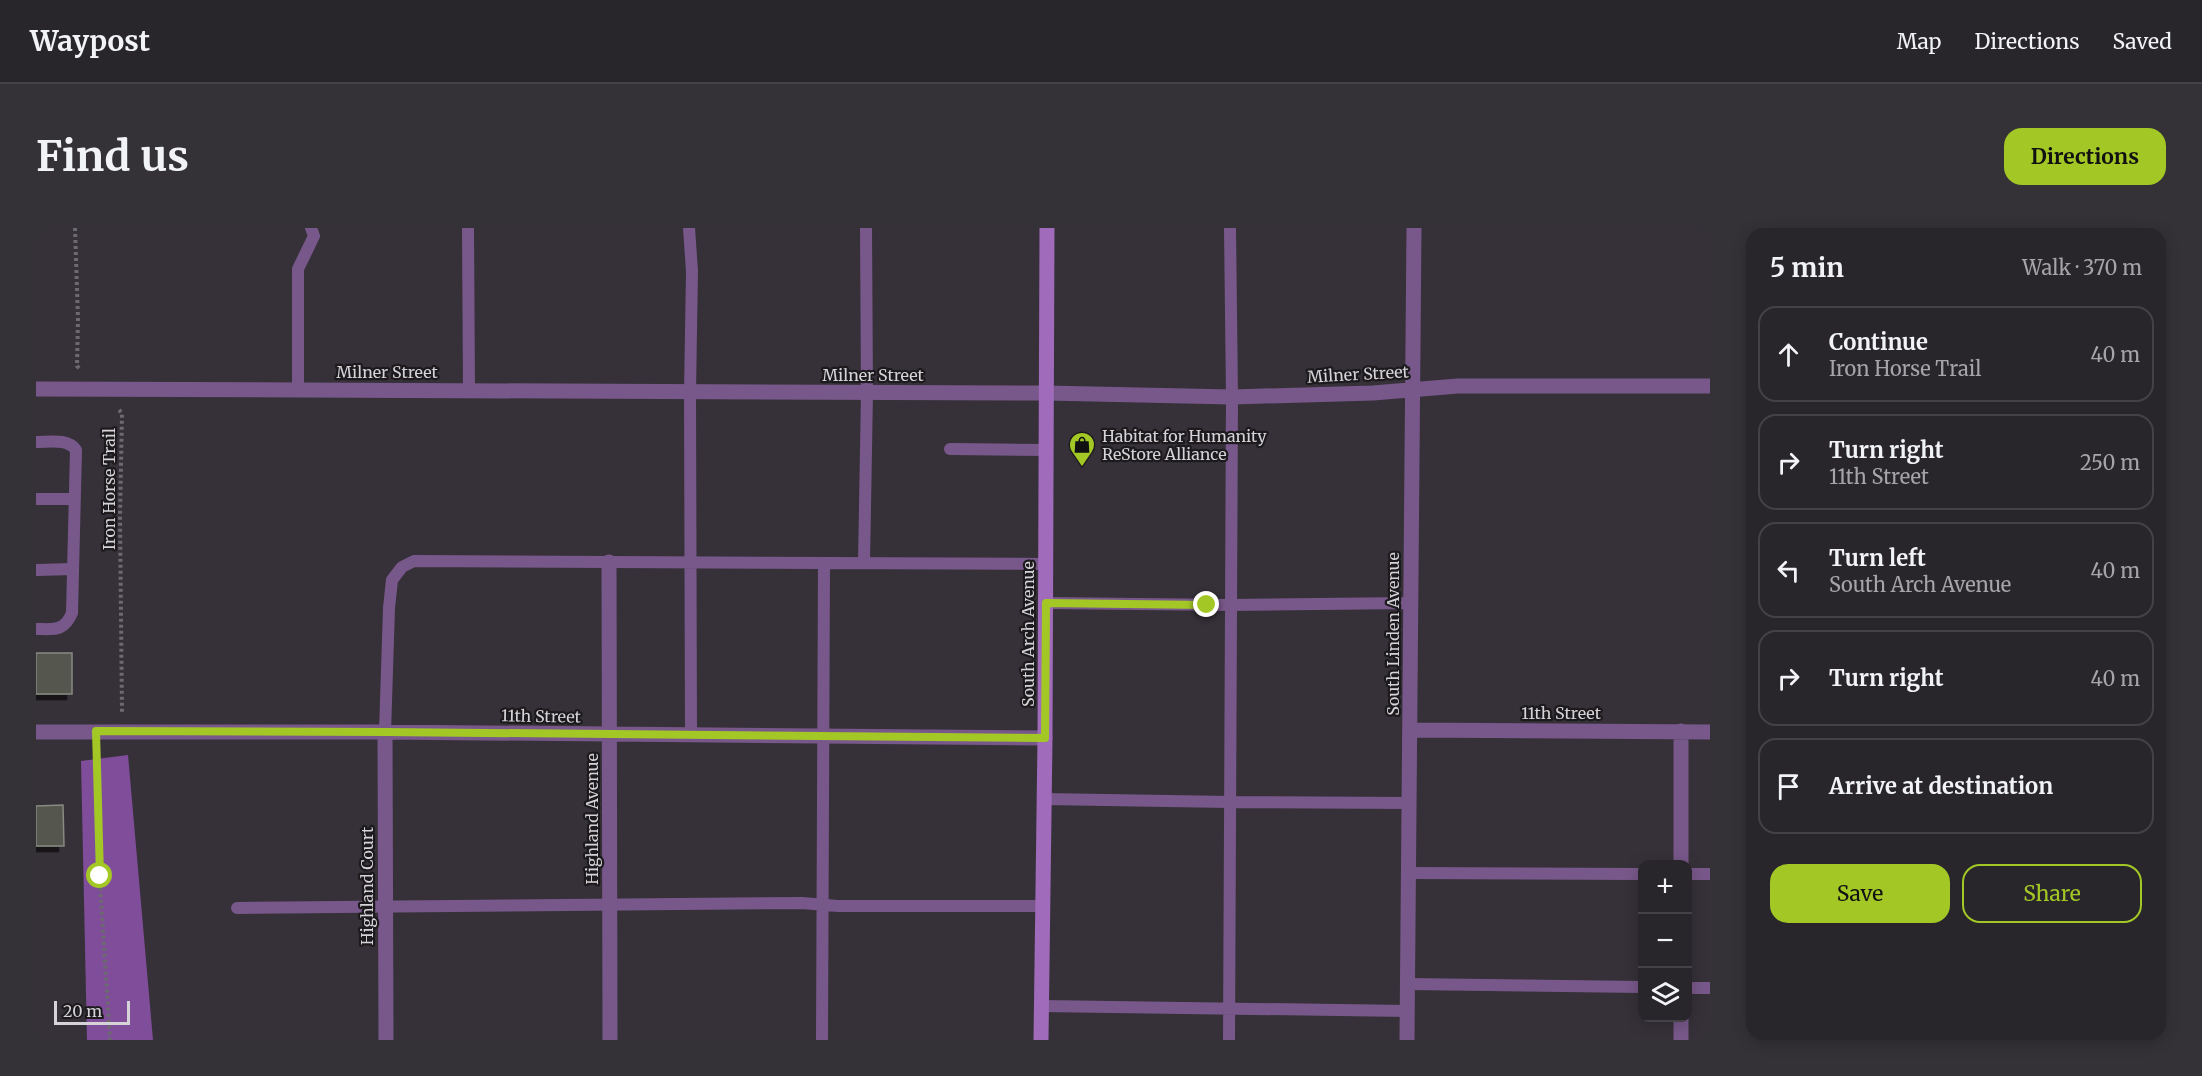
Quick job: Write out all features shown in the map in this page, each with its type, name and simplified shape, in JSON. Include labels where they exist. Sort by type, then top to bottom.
[{"type":"street","name":"South Arch Avenue","points":[[1041,1040],[1047,228]]},
{"type":"street","name":"South Linden Avenue","points":[[1407,1040],[1414,228]]},
{"type":"street","name":"Milner Street","points":[[36,389],[1046,393],[1232,397],[1458,386],[1710,386]]},
{"type":"street","name":"Highland Avenue","points":[[609,562],[610,1040]]},
{"type":"street","name":"11th Street","points":[[1411,730],[1710,732]]},
{"type":"street","points":[[1681,731],[1681,860]]},
{"type":"street","name":"11th Street","points":[[36,732],[385,732],[1045,738]]},
{"type":"street","name":"Highland Court","points":[[385,732],[386,1040]]},
{"type":"street","points":[[1681,1022],[1681,1040]]},
{"type":"lane","points":[[298,389],[298,269],[314,236],[310,228]]},
{"type":"lane","points":[[468,228],[469,390]]},
{"type":"lane","points":[[689,228],[692,271],[691,735]]},
{"type":"lane","points":[[864,563],[867,393],[866,228]]},
{"type":"lane","points":[[1229,1040],[1232,397],[1230,228]]},
{"type":"lane","points":[[36,442],[66,442],[76,450],[72,613],[68,623],[58,629],[36,629]]},
{"type":"lane","points":[[950,449],[1046,450]]},
{"type":"lane","points":[[36,499],[75,499]]},
{"type":"lane","points":[[385,732],[392,580],[402,567],[414,561],[1046,564]]},
{"type":"lane","points":[[822,1040],[824,563]]},
{"type":"lane","points":[[36,570],[74,569]]},
{"type":"lane","points":[[1046,603],[1230,605],[1411,603]]},
{"type":"lane","points":[[1044,799],[1410,803]]},
{"type":"lane","points":[[1409,873],[1638,874]]},
{"type":"lane","points":[[1692,874],[1710,874]]},
{"type":"lane","points":[[237,908],[802,903],[838,906],[1043,906]]},
{"type":"lane","points":[[1408,984],[1638,987]]},
{"type":"lane","points":[[1692,988],[1710,988]]},
{"type":"lane","points":[[1041,1006],[1407,1011]]},
{"type":"path","name":"Iron Horse Trail","points":[[75,228],[77,366],[122,413],[120,517],[122,731]]},
{"type":"path","points":[[96,731],[98,852],[110,1040]]},
{"type":"shaded area","points":[[128,755],[153,1040],[87,1040],[81,761]]},
{"type":"building","points":[[36,653],[72,653],[72,694],[36,694]]},
{"type":"building","points":[[63,805],[64,846],[36,846],[36,806]]},
{"type":"place","name":"Habitat for Humanity ReStore Alliance","points":[[1082,468]]},
{"type":"route","points":[[100,876],[96,731],[1045,738],[1046,603],[1207,605]]}]
